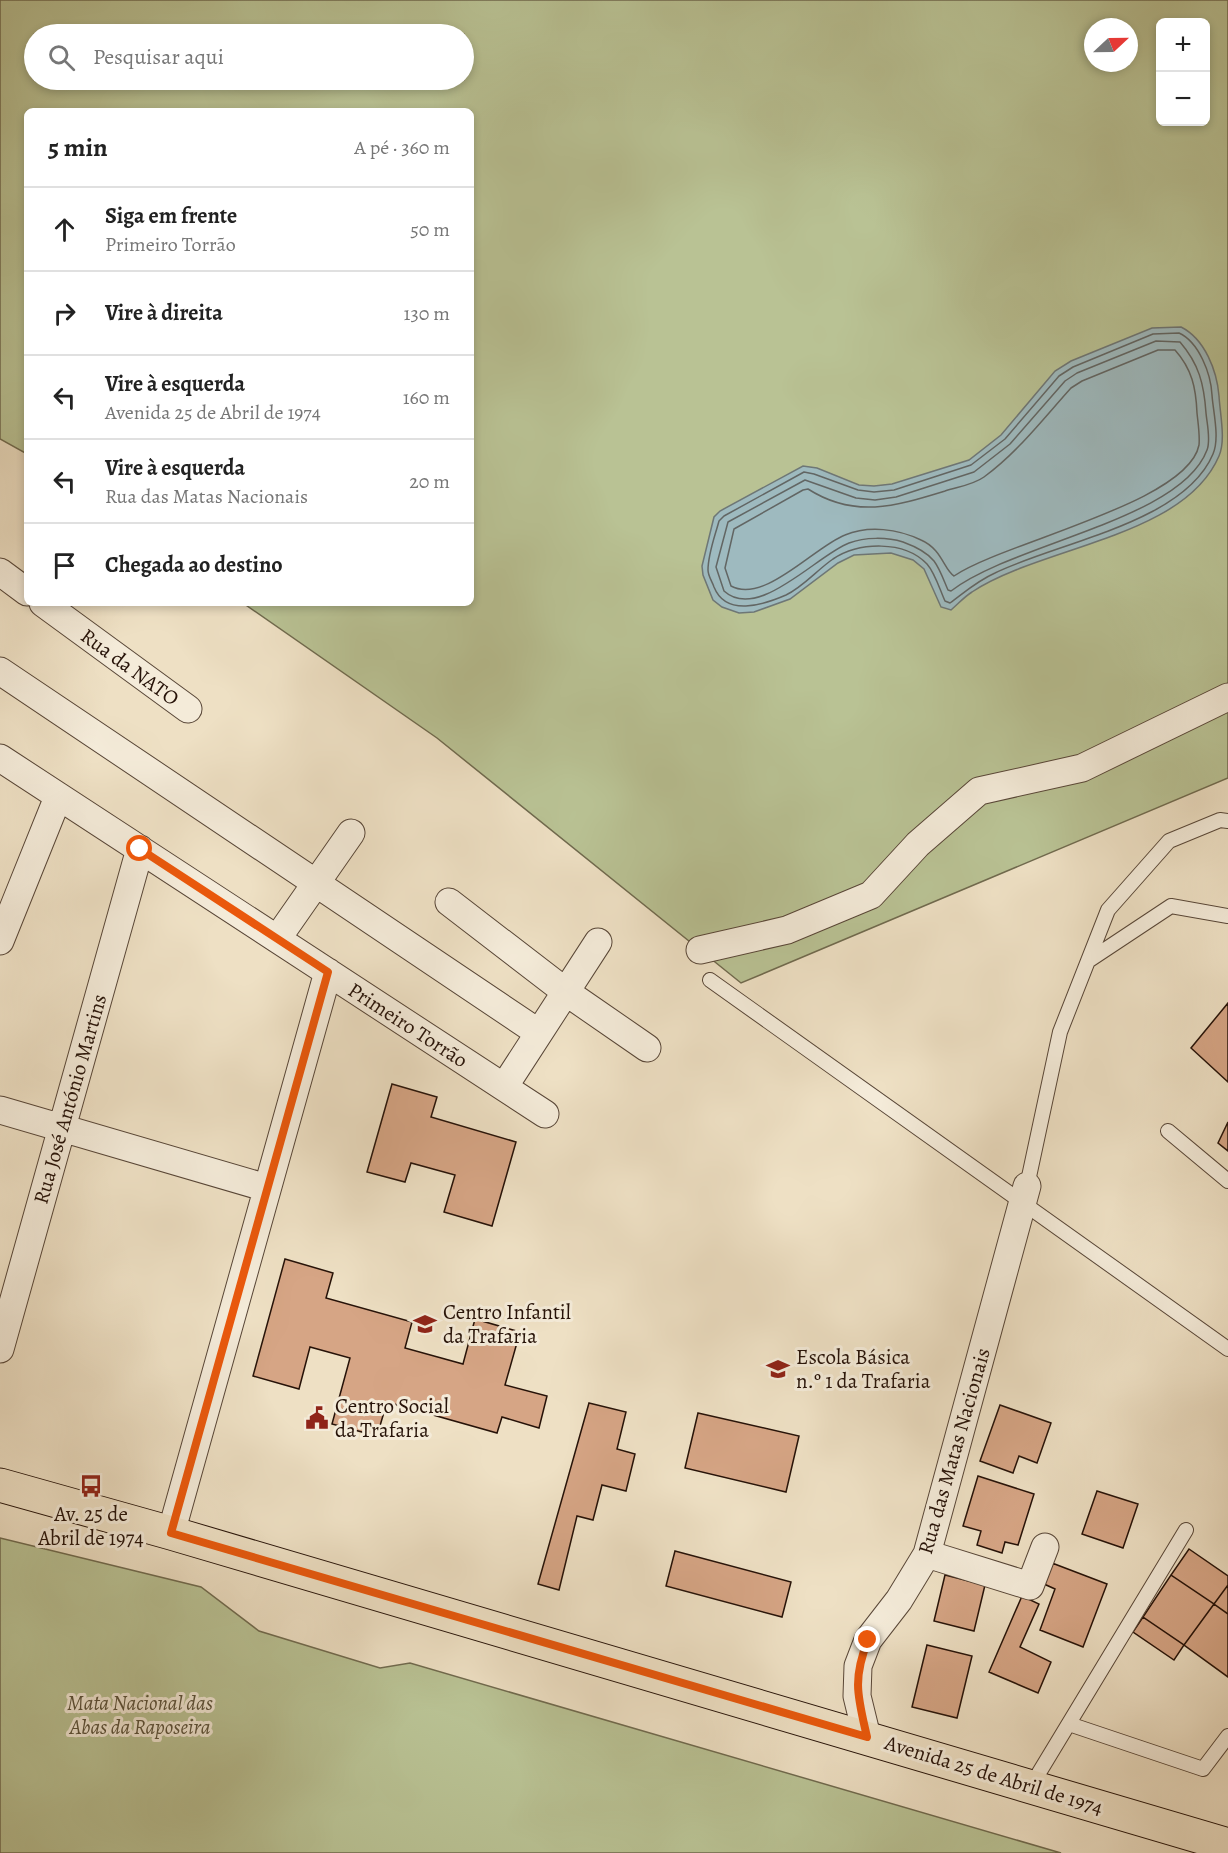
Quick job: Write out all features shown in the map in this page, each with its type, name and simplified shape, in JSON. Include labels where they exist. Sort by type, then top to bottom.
[{"type":"main road","name":"Avenida 25 de Abril de 1974","points":[[0,1485],[867,1737],[1228,1845]]},
{"type":"street","points":[[0,572],[24,590]]},
{"type":"street","name":"Rua da NATO","points":[[47,606],[188,709]]},
{"type":"street","points":[[0,671],[540,1033]]},
{"type":"street","points":[[700,950],[787,930],[871,894],[918,844],[979,791],[1082,768],[1228,697]]},
{"type":"street","name":"Primeiro Torrão","points":[[0,758],[544,1114]]},
{"type":"street","points":[[0,940],[58,796]]},
{"type":"street","points":[[277,939],[351,833]]},
{"type":"street","name":"Rua José António Martins","points":[[0,1349],[140,849]]},
{"type":"street","points":[[449,902],[566,992],[647,1048]]},
{"type":"street","points":[[504,1087],[598,942]]},
{"type":"street","points":[[171,1533],[328,972]]},
{"type":"street","points":[[0,1110],[267,1188]]},
{"type":"street","name":"Rua das Matas Nacionais","points":[[867,1737],[858,1696],[858,1666],[868,1640],[899,1600],[927,1554],[1025,1194]]},
{"type":"street","points":[[927,1554],[1030,1586],[1045,1547]]},
{"type":"lane","points":[[1025,1194],[1060,1032],[1108,910],[1169,841],[1220,820],[1228,821]]},
{"type":"lane","points":[[1088,961],[1171,906],[1228,916]]},
{"type":"lane","points":[[710,980],[1025,1194],[1228,1349]]},
{"type":"lane","points":[[1168,1131],[1228,1181]]},
{"type":"lane","points":[[1031,1786],[1186,1530]]},
{"type":"lane","points":[[1069,1724],[1203,1769],[1228,1736]]},
{"type":"green space","points":[[0,0],[1228,0],[1228,778],[741,983],[437,738],[247,606],[474,606],[474,108],[24,108],[24,452],[0,439]]},
{"type":"green space","name":"Mata Nacional das Abas da Raposeira","points":[[0,1538],[201,1587],[259,1631],[380,1668],[410,1663],[1061,1853],[0,1853]]},
{"type":"water","points":[[1181,327],[1197,339],[1216,376],[1222,435],[1219,456],[1201,484],[1175,505],[1144,523],[1108,538],[1001,576],[972,592],[951,610],[941,607],[924,569],[913,560],[891,553],[854,555],[838,563],[790,599],[754,612],[739,613],[722,607],[713,600],[703,575],[702,566],[714,517],[720,511],[803,466],[817,468],[859,485],[874,486],[892,484],[969,460],[1001,435],[1055,371],[1071,361],[1152,328]]},
{"type":"building","points":[[1228,1003],[1228,1082],[1191,1048]]},
{"type":"building","points":[[392,1084],[437,1097],[431,1117],[516,1142],[492,1226],[444,1212],[455,1175],[411,1163],[405,1182],[367,1172]]},
{"type":"building","points":[[1228,1122],[1228,1151],[1218,1143]]},
{"type":"building","points":[[285,1259],[333,1273],[326,1298],[412,1322],[405,1348],[463,1364],[475,1319],[520,1332],[505,1385],[547,1396],[539,1428],[502,1417],[497,1433],[387,1402],[377,1436],[332,1424],[350,1358],[310,1347],[299,1389],[253,1376]]},
{"type":"building","points":[[589,1403],[626,1412],[617,1449],[635,1454],[626,1491],[602,1485],[593,1520],[577,1516],[559,1590],[538,1584]]},
{"type":"building","points":[[1000,1405],[1051,1423],[1037,1463],[1019,1456],[1013,1473],[980,1461]]},
{"type":"building","points":[[698,1413],[799,1436],[786,1492],[685,1468]]},
{"type":"building","points":[[978,1476],[1034,1494],[1018,1545],[1005,1542],[1002,1553],[977,1545],[981,1531],[963,1526]]},
{"type":"building","points":[[1097,1491],[1138,1504],[1123,1548],[1082,1534]]},
{"type":"building","points":[[1189,1549],[1228,1576],[1228,1585],[1214,1604],[1171,1575]]},
{"type":"building","points":[[675,1551],[791,1582],[782,1617],[666,1586]]},
{"type":"building","points":[[1052,1563],[1107,1584],[1083,1647],[1040,1630],[1055,1589],[1044,1584]]},
{"type":"building","points":[[945,1575],[985,1585],[974,1631],[934,1621]]},
{"type":"building","points":[[1171,1575],[1214,1604],[1184,1645],[1143,1617]]},
{"type":"building","points":[[1228,1585],[1228,1614],[1214,1604]]},
{"type":"building","points":[[1022,1596],[1039,1604],[1020,1647],[1051,1662],[1038,1693],[989,1672]]},
{"type":"building","points":[[1214,1604],[1228,1614],[1228,1677],[1184,1645]]},
{"type":"building","points":[[1143,1617],[1184,1645],[1174,1660],[1133,1632]]},
{"type":"building","points":[[927,1645],[972,1656],[957,1718],[912,1707]]},
{"type":"place","name":"Centro Infantil da Trafaria","points":[[425,1324]]},
{"type":"place","name":"Escola Básica n.º 1 da Trafaria","points":[[778,1369]]},
{"type":"place","name":"Centro Social da Trafaria","points":[[317,1418]]},
{"type":"place","name":"Av. 25 de Abril de 1974","points":[[91,1486]]},
{"type":"route","points":[[140,849],[328,972],[171,1533],[867,1737],[858,1696],[858,1666],[868,1640]]}]
